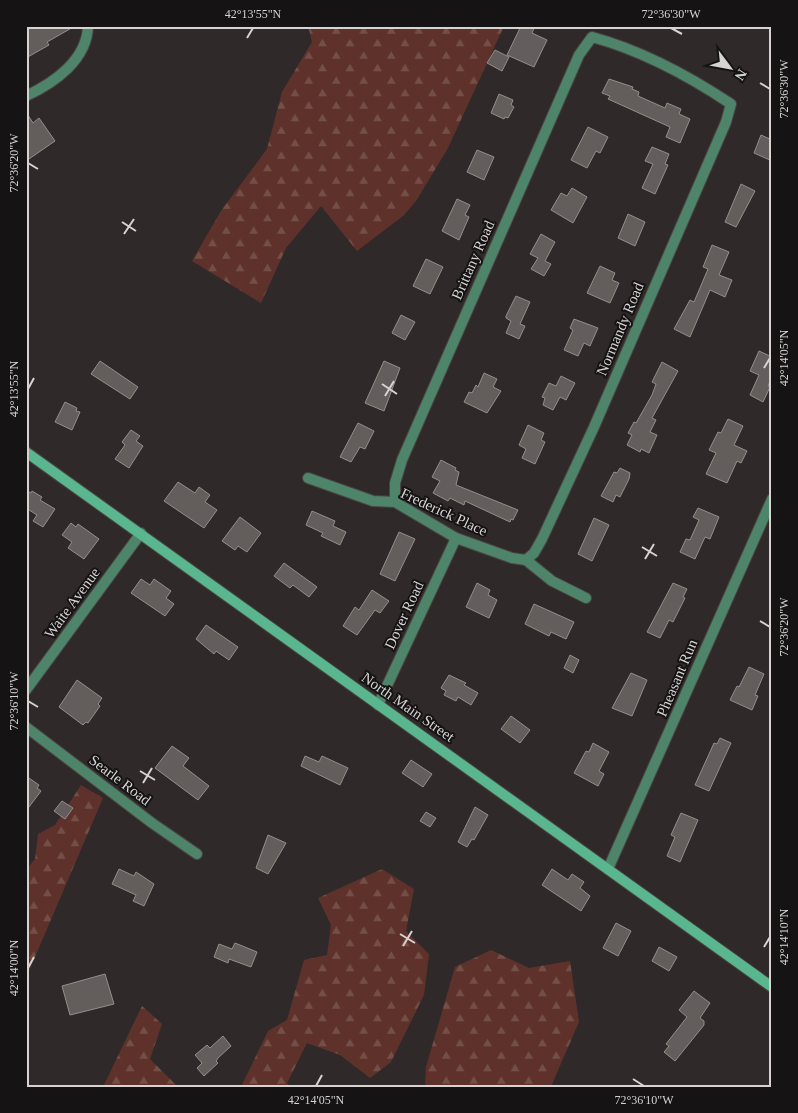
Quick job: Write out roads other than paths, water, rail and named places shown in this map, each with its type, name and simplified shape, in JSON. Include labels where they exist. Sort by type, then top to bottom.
[{"type":"street","points":[[26,96],[48,86],[67,70],[88,41],[88,26]]},
{"type":"street","name":"Brittany Road","points":[[394,502],[396,483],[402,460],[566,82],[587,42],[594,37],[626,47],[713,92],[731,104]]},
{"type":"street","name":"Normandy Road","points":[[526,560],[534,553],[542,539],[594,427],[726,122],[731,104]]},
{"type":"street","name":"North Main Street","points":[[26,452],[141,532],[378,705],[772,987]]},
{"type":"street","name":"Frederick Place","points":[[308,478],[373,501],[394,502],[456,538],[512,558],[526,560],[552,582],[586,598]]},
{"type":"street","name":"Pheasant Run","points":[[608,868],[772,498]]},
{"type":"street","name":"Waite Avenue","points":[[26,690],[141,532]]},
{"type":"street","name":"Dover Road","points":[[378,705],[456,538]]},
{"type":"street","name":"Searle Road","points":[[26,727],[152,823],[197,854]]}]
